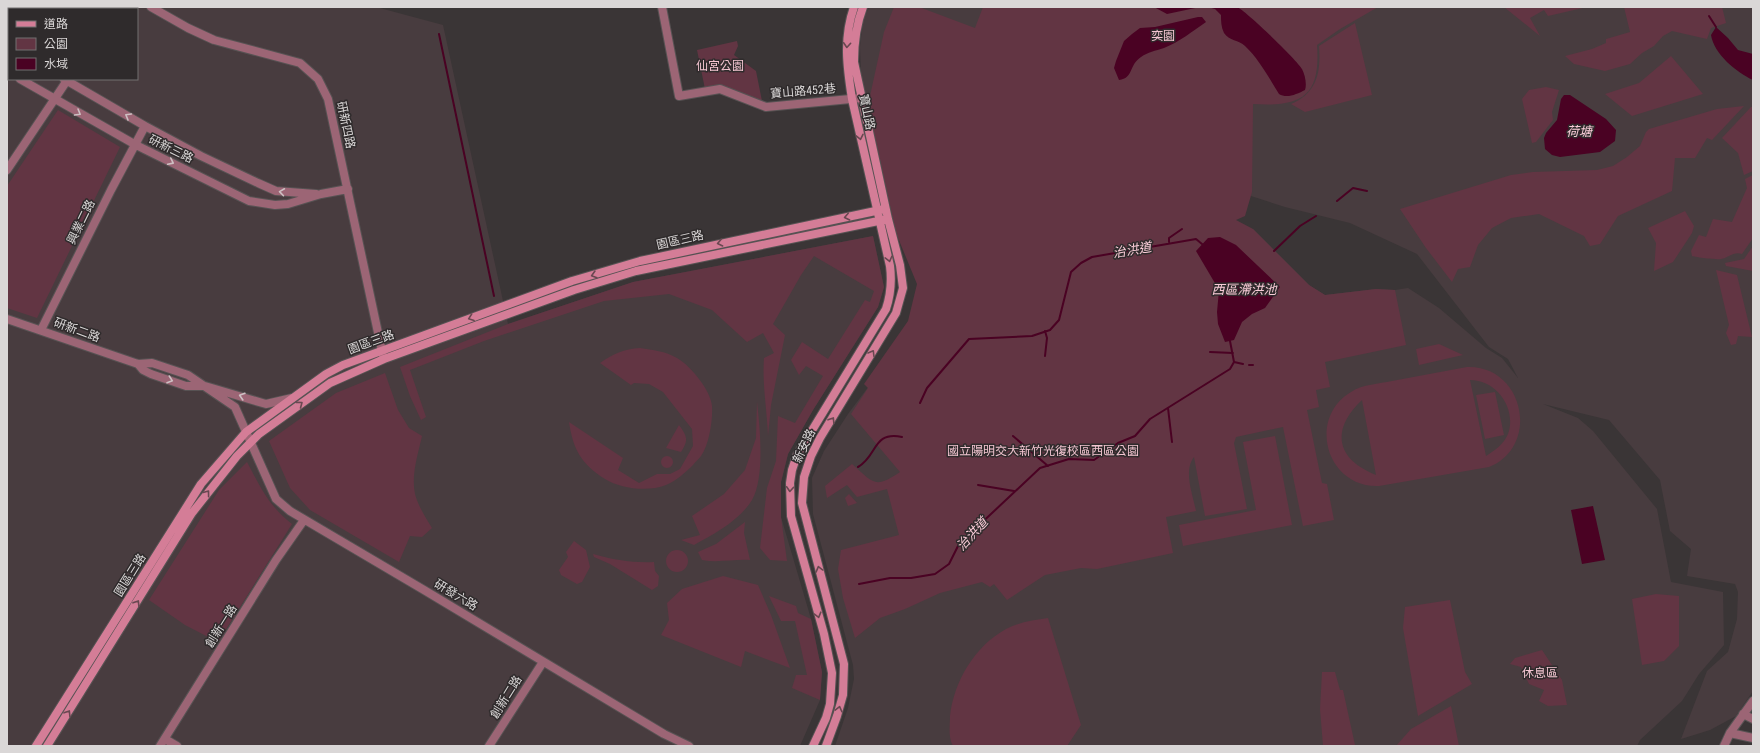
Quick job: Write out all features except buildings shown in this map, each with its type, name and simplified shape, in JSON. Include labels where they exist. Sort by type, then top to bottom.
[{"type":"street","name":"研新四路","points":[[151,7],[188,28],[214,40],[300,63],[318,79],[328,98],[383,355]]},
{"type":"street","name":"寶山路452巷","points":[[662,7],[679,96],[720,89],[766,107],[861,98]]},
{"type":"street","name":"寶山路","points":[[854,7],[849,22],[846,48],[852,99],[879,222]]},
{"type":"street","name":"寶山路","points":[[863,7],[858,21],[854,44],[854,62],[888,219]]},
{"type":"street","name":"研新三路","points":[[22,80],[136,145],[249,201],[274,205],[288,204],[321,194],[348,189]]},
{"type":"street","name":"研新三路","points":[[67,80],[145,126],[201,156],[276,191],[300,194],[321,194]]},
{"type":"street","points":[[7,170],[67,80]]},
{"type":"street","name":"興業二路","points":[[41,330],[111,190],[145,126]]},
{"type":"street","name":"園區三路","points":[[47,746],[192,513],[209,490],[250,442],[320,389],[383,355],[572,281],[632,264],[885,209]]},
{"type":"street","name":"園區三路","points":[[36,746],[201,484],[246,432],[326,374],[343,365],[383,355],[574,290],[636,272],[888,219]]},
{"type":"street","name":"新安路","points":[[826,746],[843,695],[844,664],[802,503],[804,477],[806,467],[820,438],[890,324],[900,301],[902,278],[888,219]]},
{"type":"street","name":"新安路","points":[[813,746],[826,718],[830,704],[832,674],[824,634],[791,516],[790,489],[792,470],[797,455],[886,309],[892,281],[890,266],[879,222]]},
{"type":"street","name":"研新二路","points":[[7,319],[138,364],[143,370],[151,374],[186,386],[205,386],[266,404],[293,398]]},
{"type":"street","points":[[205,386],[235,408],[246,432]]},
{"type":"street","name":"研發六路","points":[[246,432],[276,499],[304,520],[664,734],[689,746]]},
{"type":"street","name":"創新一路","points":[[163,742],[276,560],[304,520]]},
{"type":"street","name":"創新二路","points":[[489,746],[542,662]]},
{"type":"street","points":[[1724,746],[1730,734],[1753,701]]},
{"type":"street","points":[[1743,714],[1753,719]]},
{"type":"street","points":[[1730,734],[1753,738]]},
{"type":"street","points":[[163,742],[177,746]]},
{"type":"shaded area","points":[[7,7],[376,7],[443,25],[508,324],[633,282],[873,236],[884,287],[878,307],[813,410],[788,454],[781,482],[781,517],[811,619],[822,672],[820,700],[800,746],[7,746]]},
{"type":"shaded area","points":[[869,7],[1753,7],[1753,691],[1736,716],[1710,730],[1681,739],[1707,671],[1728,652],[1737,619],[1738,592],[1735,584],[1687,576],[1691,549],[1670,531],[1660,480],[1609,420],[1543,404],[1578,418],[1593,431],[1657,509],[1671,582],[1723,592],[1724,645],[1699,674],[1682,701],[1640,740],[1637,746],[835,746],[848,708],[854,679],[853,665],[813,514],[812,478],[824,451],[848,414],[872,382],[1253,229],[1309,285],[1325,295],[1376,289],[1395,290],[1408,288],[1439,308],[1486,348],[1502,358],[1518,378],[1508,359],[1489,347],[1417,254],[1350,223],[1285,207],[1220,186],[896,233],[861,74],[860,47],[863,20]]},
{"type":"green space","points":[[894,7],[919,7],[975,28],[983,7],[1378,7],[1340,29],[1317,45],[1315,77],[1311,87],[1304,95],[1295,100],[1284,103],[1253,104],[1252,192],[1245,216],[1236,220],[1253,229],[1309,285],[1325,295],[1376,289],[1395,290],[1406,345],[1325,362],[1330,387],[1316,390],[1319,407],[1307,410],[1322,483],[1327,484],[1334,520],[1303,526],[1283,427],[1236,437],[1234,443],[1247,509],[1205,516],[1194,457],[1189,469],[1189,476],[1196,511],[1166,517],[1173,553],[1097,569],[1081,568],[1045,575],[1007,600],[994,584],[990,587],[982,582],[940,593],[905,609],[880,618],[855,638],[843,598],[838,569],[841,550],[899,535],[887,489],[857,497],[847,485],[827,498],[825,486],[852,464],[874,482],[884,481],[900,472],[851,414],[868,388],[864,384],[908,321],[917,284],[896,233],[868,105],[884,32]]},
{"type":"green space","points":[[1504,7],[1587,7],[1548,16],[1544,10],[1530,18],[1540,36]]},
{"type":"green space","points":[[1624,7],[1722,7],[1726,23],[1711,28],[1707,39],[1672,31],[1663,36],[1654,46],[1642,53],[1630,64],[1605,71],[1574,64],[1565,56],[1592,49],[1606,43],[1606,39],[1630,32]]},
{"type":"green space","points":[[1355,23],[1372,95],[1305,112],[1291,104],[1307,94],[1316,81],[1319,64],[1319,46]]},
{"type":"green space","name":"仙宮公園","points":[[737,41],[738,46],[734,55],[756,71],[762,101],[719,86],[705,89],[697,50]]},
{"type":"green space","points":[[1671,56],[1703,94],[1632,116],[1605,94],[1639,83]]},
{"type":"green space","points":[[1546,87],[1559,90],[1552,112],[1553,120],[1536,142],[1532,143],[1522,99],[1529,90]]},
{"type":"green space","points":[[1744,106],[1712,140],[1707,138],[1695,158],[1675,158],[1672,191],[1618,216],[1600,244],[1590,246],[1584,236],[1539,214],[1511,218],[1492,228],[1478,245],[1470,267],[1458,269],[1452,282],[1426,248],[1400,209],[1511,175],[1533,172],[1597,170],[1613,166],[1640,146],[1646,132],[1649,129],[1717,109]]},
{"type":"green space","points":[[1751,107],[1753,107],[1753,171],[1744,175],[1738,153],[1722,138]]},
{"type":"green space","points":[[58,110],[120,147],[37,318],[7,308],[7,186]]},
{"type":"green space","points":[[1753,175],[1753,238],[1742,254],[1736,253],[1719,259],[1692,256],[1691,251],[1699,235],[1706,237],[1713,219],[1732,222],[1747,188],[1745,179]]},
{"type":"green space","points":[[1685,211],[1694,226],[1692,233],[1673,262],[1654,271],[1656,243],[1648,228]]},
{"type":"green space","points":[[873,236],[884,287],[878,307],[813,410],[788,454],[781,482],[781,517],[787,561],[770,560],[760,548],[767,488],[776,461],[778,416],[795,423],[823,376],[806,366],[799,375],[791,360],[802,342],[828,359],[865,300],[870,302],[874,291],[814,256],[801,275],[773,324],[785,335],[771,405],[768,436],[764,387],[764,358],[774,353],[763,333],[747,342],[712,310],[669,294],[604,301],[484,341],[410,370],[426,417],[421,420],[410,396],[400,367],[508,324],[633,282]]},
{"type":"green space","points":[[1753,246],[1753,271],[1726,266],[1725,263],[1744,259]]},
{"type":"green space","points":[[1716,270],[1737,275],[1752,337],[1738,336],[1736,344],[1731,345],[1726,333],[1729,325]]},
{"type":"green space","points":[[1439,344],[1463,355],[1419,365],[1416,349]]},
{"type":"green space","points":[[640,348],[663,352],[677,358],[682,362],[694,373],[704,386],[711,400],[712,406],[710,432],[701,456],[681,476],[666,485],[643,489],[627,487],[611,482],[590,468],[576,448],[569,422],[623,458],[618,470],[639,483],[657,474],[670,474],[680,469],[693,446],[692,429],[663,392],[649,384],[634,383],[631,385],[600,363],[619,352]]},
{"type":"green space","points":[[1467,367],[1486,370],[1502,379],[1513,392],[1519,408],[1520,426],[1516,442],[1505,457],[1489,467],[1379,486],[1361,484],[1346,476],[1335,464],[1329,450],[1327,434],[1329,418],[1337,404],[1351,392],[1361,387]],"holes":[[[1470,380],[1480,381],[1496,390],[1507,406],[1510,415],[1510,425],[1506,438],[1498,447],[1486,456]],[[1362,400],[1376,475],[1352,461],[1345,452],[1342,442],[1342,432],[1345,422]]]},
{"type":"green space","points":[[385,373],[398,410],[409,428],[422,436],[416,465],[414,487],[418,503],[432,528],[422,537],[410,536],[399,562],[310,510],[290,488],[269,441],[336,393]]},
{"type":"green space","points":[[1495,392],[1504,435],[1485,439],[1476,395]]},
{"type":"green space","points":[[757,402],[760,438],[760,466],[759,479],[752,500],[747,508],[733,521],[710,536],[694,545],[681,540],[700,535],[692,516],[724,494],[745,470],[756,438]]},
{"type":"green space","points":[[679,425],[686,438],[681,452],[666,448]]},
{"type":"green space","points":[[1275,436],[1292,525],[1183,546],[1179,525],[1256,510],[1243,442]]},
{"type":"green space","points":[[665,456],[669,456],[673,462],[669,468],[665,468],[661,464],[661,460]]},
{"type":"green space","points":[[247,462],[271,503],[292,524],[218,642],[185,625],[149,600],[219,490]]},
{"type":"green space","points":[[849,494],[857,503],[848,506],[845,498]]},
{"type":"green space","points":[[745,522],[744,533],[750,560],[702,560],[698,552],[716,544]]},
{"type":"green space","points":[[574,541],[586,550],[590,567],[582,582],[577,584],[561,575],[559,570],[568,557],[566,552]]},
{"type":"green space","points":[[677,550],[685,553],[688,561],[685,569],[677,572],[669,569],[666,561],[669,553]]},
{"type":"green space","points":[[593,554],[624,561],[654,562],[655,571],[659,576],[658,586],[652,590],[610,564],[594,557]]},
{"type":"green space","points":[[723,576],[758,585],[771,615],[790,668],[745,651],[741,667],[661,635],[669,620],[667,603],[682,589]]},
{"type":"green space","points":[[1656,594],[1679,596],[1679,646],[1664,661],[1642,665],[1632,599]]},
{"type":"green space","points":[[769,596],[796,606],[798,613],[811,619],[822,672],[820,700],[792,688],[796,675],[807,675],[795,621],[781,621]]},
{"type":"green space","points":[[1450,600],[1465,672],[1472,684],[1418,716],[1403,628],[1405,607]]},
{"type":"green space","points":[[1048,618],[1081,725],[1067,746],[953,746],[950,739],[950,716],[952,703],[961,678],[976,655],[995,636],[1006,629],[1021,623]]},
{"type":"green space","name":"休息區","points":[[1542,650],[1562,680],[1567,705],[1548,706],[1539,701],[1544,690],[1529,684],[1521,667],[1510,664],[1515,658]]},
{"type":"green space","points":[[1322,672],[1335,672],[1340,690],[1343,690],[1355,745],[1323,746],[1320,709]]},
{"type":"green space","points":[[1451,706],[1459,746],[1396,746],[1411,729]]},
{"type":"water","points":[[1154,7],[1200,7],[1167,14]]},
{"type":"water","points":[[1208,7],[1237,7],[1250,16],[1282,46],[1302,69],[1305,77],[1305,90],[1289,96],[1279,94],[1264,69],[1250,51],[1243,44],[1226,36],[1222,26],[1221,15],[1215,9]]},
{"type":"water","points":[[1202,17],[1206,22],[1175,43],[1141,57],[1134,64],[1127,77],[1119,80],[1114,68],[1124,41],[1132,34],[1140,28],[1155,27]]},
{"type":"water","points":[[1716,27],[1738,50],[1753,54],[1753,80],[1746,77],[1727,62],[1716,49],[1711,35]]},
{"type":"water","name":"荷塘","points":[[1564,95],[1570,95],[1606,119],[1616,130],[1615,141],[1600,152],[1560,157],[1552,155],[1545,149],[1544,138],[1546,133],[1557,120],[1561,99]]},
{"type":"water","name":"西區滯洪池","points":[[1220,237],[1236,245],[1280,287],[1265,308],[1252,314],[1242,322],[1234,340],[1225,342],[1218,324],[1217,312],[1219,290],[1196,251],[1208,238]]},
{"type":"water","points":[[1593,506],[1605,560],[1582,564],[1571,510]]},
{"type":"waterway","points":[[1709,16],[1716,27]]},
{"type":"waterway","points":[[439,34],[494,296]]},
{"type":"waterway","points":[[1337,201],[1353,188],[1367,191]]},
{"type":"waterway","points":[[1274,251],[1300,226],[1316,216]]},
{"type":"waterway","name":"治洪道","points":[[1169,242],[1169,238],[1182,229]]},
{"type":"waterway","name":"治洪道","points":[[920,403],[927,388],[969,339],[1032,336],[1050,330],[1059,320],[1071,272],[1081,263],[1092,257],[1196,239],[1202,244]]},
{"type":"waterway","name":"治洪道","points":[[1045,331],[1047,338],[1045,356]]},
{"type":"waterway","name":"治洪道","points":[[859,584],[890,578],[911,578],[935,574],[949,564],[959,544],[1040,468],[1069,459],[1094,460],[1118,443],[1135,436],[1150,419],[1230,369],[1234,362],[1230,341]]},
{"type":"waterway","name":"治洪道","points":[[1210,352],[1233,353]]},
{"type":"waterway","name":"治洪道","points":[[1234,362],[1243,364]]},
{"type":"waterway","name":"治洪道","points":[[1168,408],[1172,442]]},
{"type":"waterway","points":[[858,467],[869,457],[880,441],[892,436],[902,437]]},
{"type":"waterway","name":"治洪道","points":[[1013,436],[1048,466]]},
{"type":"waterway","name":"治洪道","points":[[978,485],[1014,491]]},
{"type":"park label","name":"奕園","points":[[1163,36]]},
{"type":"park label","name":"國立陽明交大新竹光復校區西區公園","points":[[1043,451]]}]
